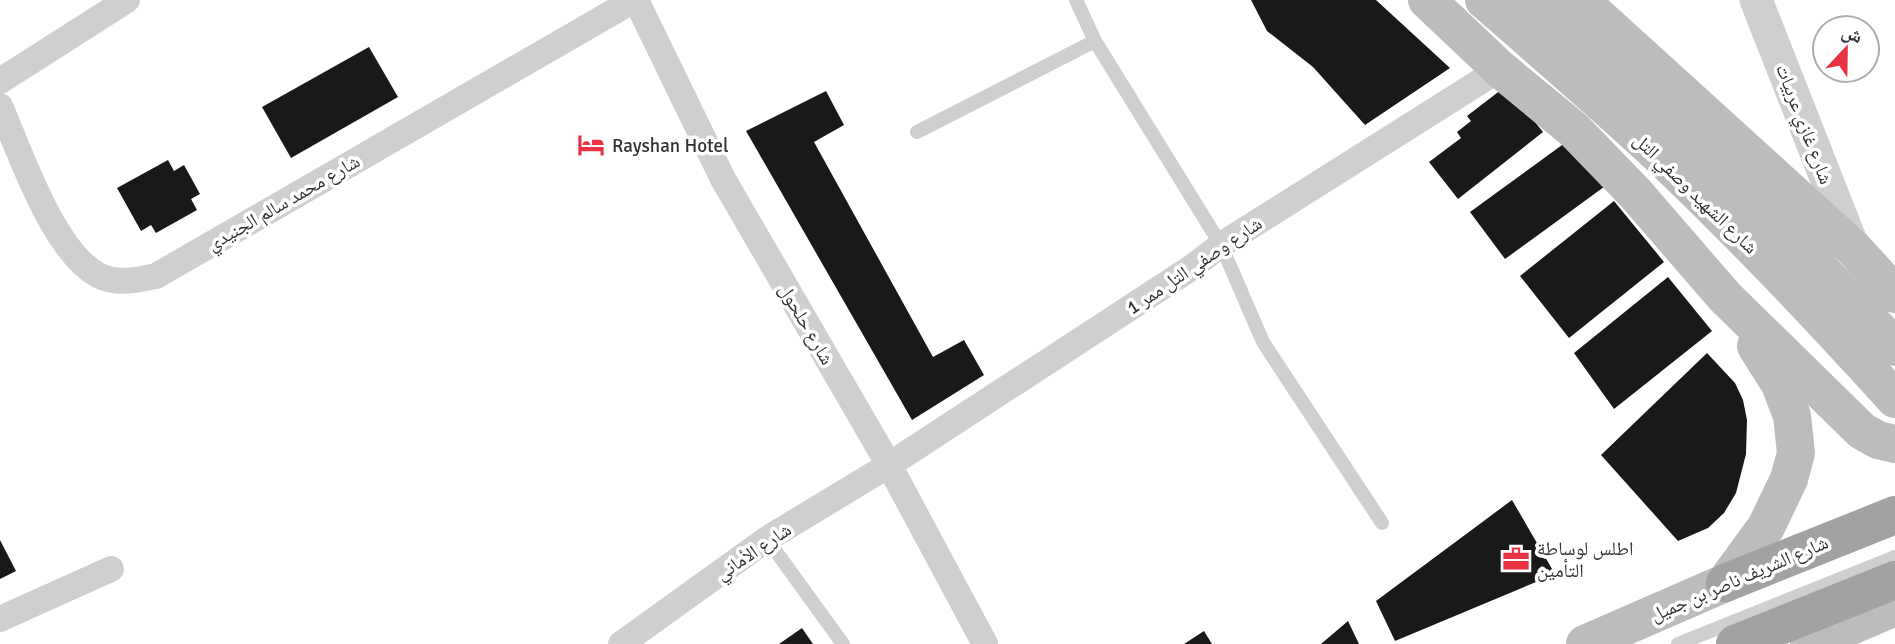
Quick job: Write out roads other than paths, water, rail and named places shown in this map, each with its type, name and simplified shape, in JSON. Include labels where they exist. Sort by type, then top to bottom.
[{"type":"highway","name":"شارع الشريف ناصر بن جميل","points":[[1725,583],[1895,515]]},
{"type":"highway","points":[[1735,644],[1895,580]]},
{"type":"main road","points":[[1427,0],[1500,69],[1574,130],[1635,193],[1725,297],[1862,432],[1895,444]]},
{"type":"main road","name":"شارع الشهيد وصفي التل","points":[[1484,0],[1687,182],[1895,399]]},
{"type":"main road","name":"شارع الشهيد وصفي التل","points":[[1533,0],[1708,157],[1797,244],[1895,347]]},
{"type":"main road","points":[[1580,0],[1854,249],[1895,294]]},
{"type":"main road","points":[[1725,297],[1780,384],[1792,416],[1796,453],[1790,479],[1766,527],[1725,583]]},
{"type":"main road","name":"شارع الشريف ناصر بن جميل","points":[[1585,644],[1725,583]]},
{"type":"main road","points":[[1810,644],[1895,607]]},
{"type":"street","points":[[0,81],[127,0]]},
{"type":"street","name":"شارع محمد سالم الجنيدي","points":[[0,106],[51,220],[73,254],[99,275],[126,282],[156,276],[635,0]]},
{"type":"street","name":"شارع حلحول","points":[[635,0],[723,179],[889,465],[985,644]]},
{"type":"street","name":"شارع غازي عربيات","points":[[1760,1],[1854,249]]},
{"type":"street","name":"شارع وصفي التل ممر 1","points":[[889,465],[1191,268],[1222,245],[1500,69]]},
{"type":"street","name":"شارع الأماني","points":[[621,644],[767,539],[889,465]]},
{"type":"street","points":[[0,620],[111,569]]},
{"type":"lane","points":[[1076,0],[1095,41],[1222,245],[1263,342],[1382,523]]},
{"type":"lane","points":[[917,132],[1095,41]]},
{"type":"lane","points":[[767,539],[843,644]]},
{"type":"lane","points":[[1678,644],[1895,557]]},
{"type":"place","name":"Rayshan Hotel","points":[[591,145]]},
{"type":"place","name":"اطلس لوساطة التأمين","points":[[1516,559]]}]
